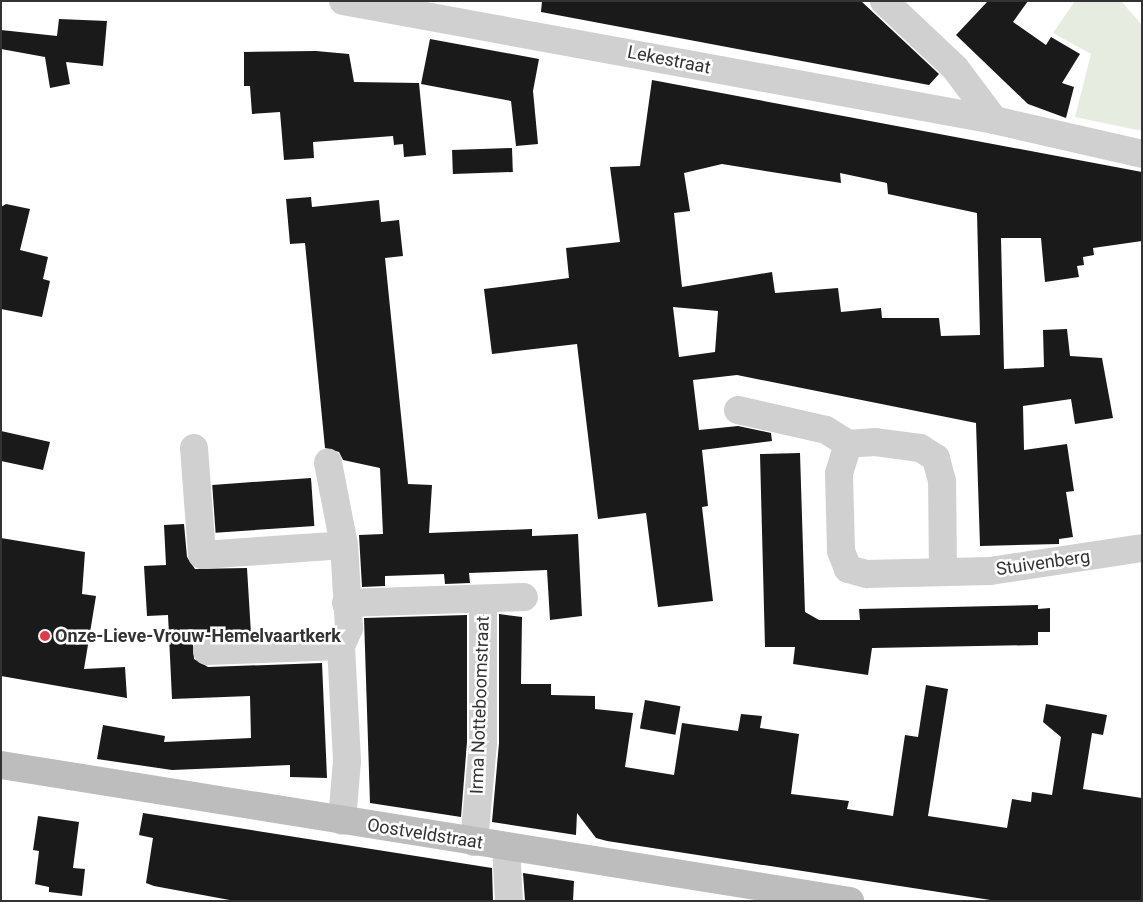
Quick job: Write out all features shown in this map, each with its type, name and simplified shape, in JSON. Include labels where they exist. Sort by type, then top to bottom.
[{"type":"street","name":"Lekestraat","points":[[343,1],[994,120],[1142,154]]},
{"type":"street","points":[[884,1],[955,68],[994,120]]},
{"type":"street","points":[[738,410],[826,430],[848,444],[875,442],[920,448],[936,458],[942,481],[943,571]]},
{"type":"street","name":"Stuivenberg","points":[[848,444],[839,474],[841,551],[848,568],[867,574],[990,571],[1142,548]]},
{"type":"street","points":[[194,448],[202,555],[344,545]]},
{"type":"street","points":[[328,463],[344,545],[349,628],[341,646],[346,761],[342,821]]},
{"type":"street","name":"Irma Notteboomstraat","points":[[346,603],[524,597]]},
{"type":"street","name":"Irma Notteboomstraat","points":[[474,842],[483,744],[483,599]]},
{"type":"street","points":[[207,651],[341,646]]},
{"type":"street","name":"Oostveldstraat","points":[[1,765],[850,901]]},
{"type":"street","points":[[506,846],[509,901]]},
{"type":"shaded area","points":[[1075,1],[1121,1],[1142,25],[1142,131],[1075,117],[1091,54],[1053,33]]},
{"type":"building","points":[[542,1],[861,1],[939,74],[929,85],[541,12]]},
{"type":"building","points":[[988,1],[1028,1],[1013,22],[1046,45],[1051,37],[1080,54],[1062,83],[1074,87],[1066,118],[1028,104],[956,35]]},
{"type":"building","points":[[59,19],[107,21],[103,66],[66,62],[70,84],[50,88],[45,57],[1,49],[1,30],[57,36]]},
{"type":"building","points":[[430,39],[539,59],[533,91],[538,144],[516,146],[511,101],[421,84]]},
{"type":"building","points":[[316,51],[349,54],[354,82],[419,83],[426,155],[404,157],[403,144],[394,145],[393,136],[313,142],[314,158],[284,160],[280,112],[252,114],[250,86],[244,86],[244,52]]},
{"type":"building","points":[[652,80],[1142,172],[1142,241],[1093,248],[1094,255],[1083,257],[1084,265],[1077,266],[1079,277],[1045,282],[1041,238],[1001,238],[1004,369],[1044,367],[1043,330],[1067,329],[1070,356],[1102,358],[1113,418],[1075,424],[1071,399],[1023,406],[1024,450],[1067,444],[1074,491],[1066,492],[1073,537],[1059,539],[1059,544],[980,546],[976,423],[737,375],[693,380],[699,430],[738,426],[771,433],[772,441],[702,450],[708,506],[702,507],[713,601],[658,607],[646,513],[598,519],[577,344],[492,354],[484,289],[569,278],[566,248],[620,242],[610,167],[640,166]],"holes":[[[722,164],[841,183],[840,173],[887,183],[888,194],[977,213],[980,335],[941,336],[939,318],[882,318],[881,308],[841,312],[838,288],[775,293],[772,272],[682,287],[674,213],[690,211],[684,173]],[[673,307],[718,311],[715,352],[679,357]]]},
{"type":"building","points":[[512,148],[513,172],[453,174],[452,150]]},
{"type":"building","points":[[311,197],[312,207],[379,200],[381,222],[399,220],[403,256],[385,258],[408,484],[432,485],[429,533],[532,529],[532,536],[578,534],[582,616],[550,620],[547,570],[469,573],[470,583],[445,584],[444,574],[385,576],[385,586],[362,587],[359,535],[383,534],[380,468],[343,460],[339,452],[325,448],[305,243],[290,244],[286,199]]},
{"type":"building","points":[[6,204],[30,209],[20,250],[48,257],[43,279],[50,281],[42,317],[1,309],[1,207]]},
{"type":"building","points":[[1,431],[50,442],[43,470],[1,461]]},
{"type":"building","points":[[800,453],[805,612],[819,620],[860,620],[859,609],[1038,605],[1038,609],[1050,608],[1050,632],[1038,632],[1038,645],[872,648],[868,675],[793,664],[795,647],[765,647],[760,454]]},
{"type":"building","points":[[311,478],[314,526],[216,533],[212,485]]},
{"type":"building","points":[[184,524],[187,557],[195,569],[247,568],[251,634],[199,638],[193,644],[194,659],[208,667],[322,663],[327,778],[290,777],[290,765],[172,770],[97,759],[103,725],[165,736],[164,742],[251,738],[250,696],[172,699],[168,615],[147,616],[144,566],[166,565],[164,525]]},
{"type":"building","name":"Onze-Lieve-Vrouw-Hemelvaartkerk","points":[[1,538],[85,552],[82,594],[96,596],[84,669],[125,667],[127,698],[1,676]]},
{"type":"building","points":[[499,614],[522,617],[521,684],[551,684],[551,695],[595,696],[595,709],[633,713],[625,767],[674,775],[682,723],[738,731],[741,714],[762,716],[760,728],[799,734],[791,794],[849,801],[847,809],[893,816],[905,735],[918,737],[926,685],[948,689],[928,816],[1007,828],[1012,799],[1031,802],[1032,792],[1052,795],[1061,737],[1043,722],[1046,704],[1107,715],[1103,735],[1092,733],[1083,789],[1142,798],[1142,901],[997,901],[607,841],[596,838],[577,813],[576,835],[492,822],[499,743]]},
{"type":"building","points":[[467,615],[467,742],[461,817],[370,803],[364,618]]},
{"type":"building","points":[[645,700],[680,706],[675,735],[640,729]]},
{"type":"building","points":[[143,813],[492,868],[493,901],[235,901],[154,886],[146,883],[153,838],[139,835]]},
{"type":"building","points":[[38,816],[79,822],[73,868],[85,869],[82,896],[49,892],[49,887],[35,884],[39,851],[33,850]]},
{"type":"building","points":[[523,873],[574,881],[573,901],[525,901]]},
{"type":"place","name":"Onze-Lieve-Vrouw-Hemelvaartkerk","points":[[45,636]]}]
